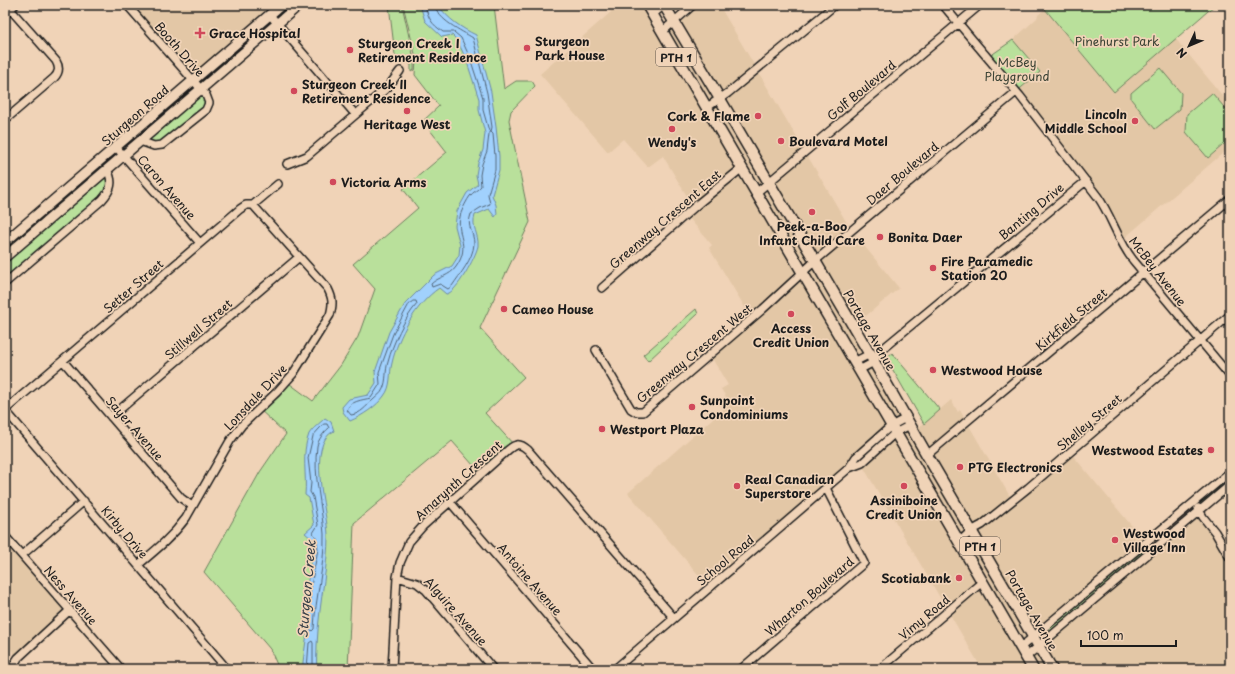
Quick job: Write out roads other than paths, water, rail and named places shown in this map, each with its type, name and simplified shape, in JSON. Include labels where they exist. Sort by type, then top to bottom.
[{"type":"highway","name":"PTH 1","points":[[647,5],[1033,669]]},
{"type":"highway","name":"Portage Avenue","points":[[664,5],[872,357],[927,455],[1052,669]]},
{"type":"main road","name":"Sturgeon Road","points":[[5,242],[281,5]]},
{"type":"main road","name":"Sturgeon Road","points":[[5,257],[299,5]]},
{"type":"street","name":"Booth Drive","points":[[127,5],[201,89]]},
{"type":"street","points":[[652,15],[664,5]]},
{"type":"street","points":[[662,32],[693,5]]},
{"type":"street","points":[[706,108],[835,5]]},
{"type":"street","name":"McBey Avenue","points":[[943,5],[1016,92],[1086,181],[1104,206],[1126,251],[1143,273],[1230,376]]},
{"type":"street","name":"Golf Boulevard","points":[[756,193],[980,5]]},
{"type":"street","points":[[5,120],[54,78],[59,71],[56,61],[10,9]]},
{"type":"street","points":[[270,15],[355,114]]},
{"type":"street","points":[[287,164],[307,156],[388,87],[400,70]]},
{"type":"street","name":"Sturgeon Road","points":[[140,141],[154,146],[162,145],[206,110],[209,107],[209,99],[201,89]]},
{"type":"street","name":"Daer Boulevard","points":[[803,273],[815,261],[1016,92]]},
{"type":"street","name":"Caron Avenue","points":[[116,147],[200,243]]},
{"type":"street","name":"Greenway Crescent East","points":[[602,288],[699,203],[742,168]]},
{"type":"street","points":[[5,283],[102,200],[110,191],[111,176],[107,170]]},
{"type":"street","name":"Banting Drive","points":[[872,357],[1086,181]]},
{"type":"street","name":"Setter Street","points":[[5,410],[240,209],[246,205],[253,205],[278,184]]},
{"type":"street","name":"Kirkfield Street","points":[[927,455],[1230,199]]},
{"type":"street","name":"Lonsdale Drive","points":[[138,565],[171,538],[186,518],[230,441],[242,425],[277,392],[293,374],[330,315],[333,304],[332,296],[328,289],[298,258],[253,205]]},
{"type":"street","name":"Stillwell Street","points":[[111,418],[298,258]]},
{"type":"street","name":"Greenway Crescent West","points":[[596,350],[631,409],[641,413],[764,309],[803,273]]},
{"type":"street","name":"Shelley Street","points":[[959,542],[971,531],[982,525],[1034,483],[1230,315]]},
{"type":"street","points":[[857,366],[872,357]]},
{"type":"street","name":"Sayer Avenue","points":[[62,361],[181,498],[192,506]]},
{"type":"street","name":"Kirby Drive","points":[[5,410],[228,669]]},
{"type":"street","name":"School Road","points":[[615,669],[849,468],[856,457],[893,429],[908,421]]},
{"type":"street","name":"Amarynth Crescent","points":[[392,669],[397,577],[400,563],[409,542],[423,526],[514,445],[520,444],[524,446],[674,618]]},
{"type":"street","points":[[1021,647],[1230,472]]},
{"type":"street","points":[[1026,657],[1230,485]]},
{"type":"street","name":"Wharton Boulevard","points":[[741,669],[864,563],[826,488]]},
{"type":"street","points":[[22,555],[84,501]]},
{"type":"street","name":"Antoine Avenue","points":[[450,502],[593,669]]},
{"type":"street","points":[[1194,502],[1203,517],[1215,532],[1230,558]]},
{"type":"street","name":"Ness Avenue","points":[[5,536],[121,669]]},
{"type":"street","name":"Alguire Avenue","points":[[397,577],[417,583],[426,590],[493,669]]},
{"type":"street","name":"Vimy Road","points":[[880,669],[982,582]]},
{"type":"street","points":[[12,668],[18,658],[70,610]]},
{"type":"water","points":[[420,5],[438,5],[455,23],[476,35],[491,92],[496,127],[499,170],[492,195],[496,205],[497,214],[495,217],[489,209],[475,215],[474,227],[478,246],[474,258],[465,274],[455,288],[450,292],[446,294],[439,288],[423,303],[409,321],[403,332],[391,367],[387,392],[373,407],[364,414],[350,421],[343,412],[342,407],[349,399],[368,395],[376,383],[375,372],[389,332],[405,304],[434,275],[452,266],[459,255],[460,245],[455,226],[457,211],[467,193],[478,184],[476,175],[478,163],[483,150],[485,133],[479,110],[479,99],[466,59],[457,40],[452,35],[442,37],[425,21]]},
{"type":"water","points":[[325,418],[331,422],[334,431],[326,438],[321,449],[320,463],[320,478],[328,535],[318,629],[317,669],[303,669],[307,633],[304,622],[307,585],[314,548],[312,539],[305,533],[314,525],[309,498],[305,495],[305,449],[309,434]]},
{"type":"place","name":"Grace Hospital","points":[[200,33]]},
{"type":"place","name":"Sturgeon Park House","points":[[527,48]]},
{"type":"place","name":"Sturgeon Creek I Retirement Residence","points":[[350,50]]},
{"type":"place","name":"Sturgeon Creek II Retirement Residence","points":[[294,91]]},
{"type":"place","name":"Heritage West","points":[[407,111]]},
{"type":"place","name":"Cork & Flame","points":[[758,116]]},
{"type":"place","name":"Lincoln Middle School","points":[[1135,121]]},
{"type":"place","name":"Wendy's","points":[[672,129]]},
{"type":"place","name":"Boulevard Motel","points":[[781,141]]},
{"type":"place","name":"Victoria Arms","points":[[333,182]]},
{"type":"place","name":"Peek-a-Boo Infant Child Care","points":[[812,212]]},
{"type":"place","name":"Bonita Daer","points":[[880,237]]},
{"type":"place","name":"Fire Paramedic Station 20","points":[[933,268]]},
{"type":"place","name":"Cameo House","points":[[504,309]]},
{"type":"place","name":"Access Credit Union","points":[[791,314]]},
{"type":"place","name":"Westwood House","points":[[933,370]]},
{"type":"place","name":"Sunpoint Condominiums","points":[[692,407]]},
{"type":"place","name":"Westport Plaza","points":[[602,429]]},
{"type":"place","name":"Westwood Estates","points":[[1211,450]]},
{"type":"place","name":"PTG Electronics","points":[[960,467]]},
{"type":"place","name":"Real Canadian Superstore","points":[[737,486]]},
{"type":"place","name":"Assiniboine Credit Union","points":[[904,486]]},
{"type":"place","name":"Westwood Village Inn","points":[[1115,540]]},
{"type":"place","name":"Scotiabank","points":[[959,578]]},
{"type":"park label","name":"Pinehurst Park","points":[[1117,41]]},
{"type":"park label","name":"McBey Playground","points":[[1017,69]]},
{"type":"water label","name":"Sturgeon Creek","points":[[306,589]]}]
